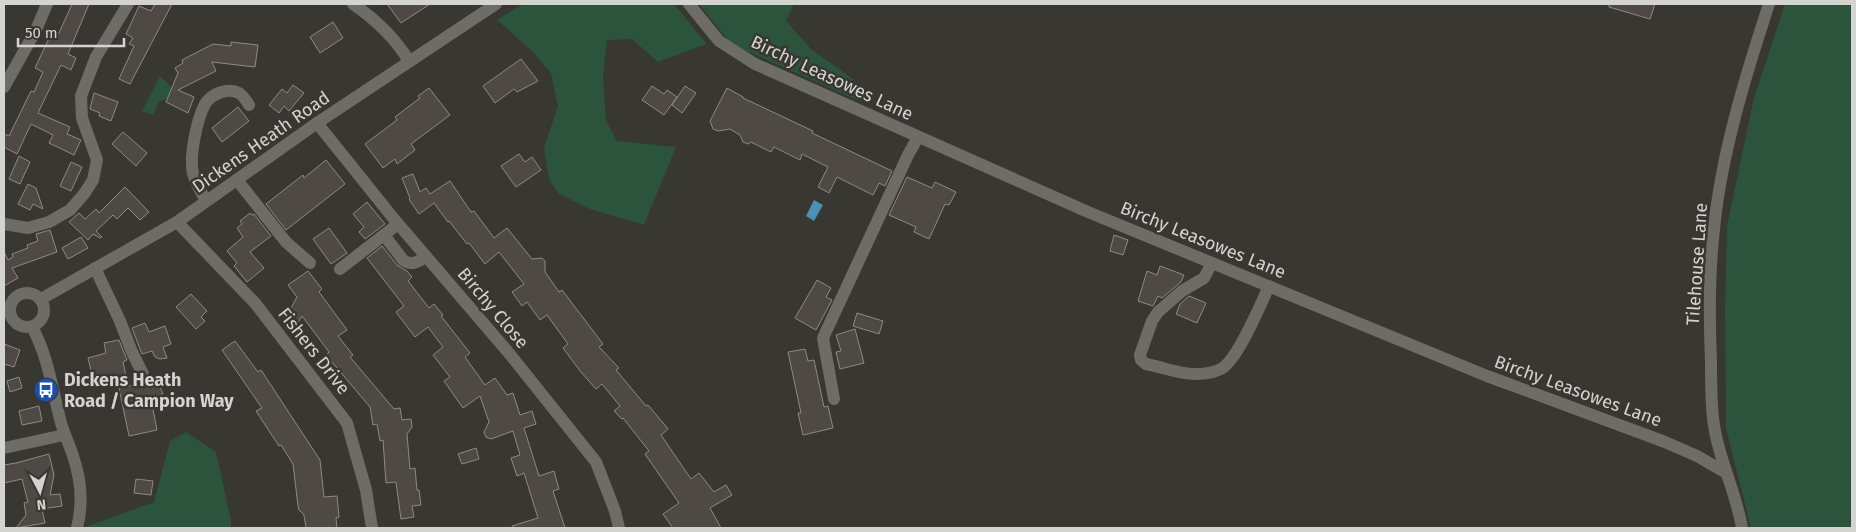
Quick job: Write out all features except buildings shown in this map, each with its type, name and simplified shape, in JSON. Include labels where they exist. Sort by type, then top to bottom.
[{"type":"street","points":[[4,87],[36,30],[47,4]]},
{"type":"street","points":[[4,224],[28,228],[49,222],[70,210],[93,180],[97,160],[82,118],[81,96],[96,57],[128,4]]},
{"type":"street","points":[[353,4],[366,13],[399,45],[409,61]]},
{"type":"street","name":"Dickens Heath Road","points":[[41,300],[177,222],[317,123],[496,4]]},
{"type":"street","name":"Birchy Leasowes Lane","points":[[689,4],[719,41],[756,64],[1088,212],[1486,376],[1665,442],[1697,456],[1725,472]]},
{"type":"street","name":"Tilehouse Lane","points":[[1742,528],[1741,518],[1725,472],[1713,419],[1708,296],[1714,227],[1724,166],[1752,55],[1768,4]]},
{"type":"street","points":[[206,201],[192,173],[192,156],[198,125],[205,104],[211,96],[219,92],[229,91],[239,93],[249,105]]},
{"type":"street","name":"Birchy Close","points":[[317,123],[398,224],[508,352],[596,462],[615,511],[619,528]]},
{"type":"street","points":[[834,399],[823,338],[918,137]]},
{"type":"street","points":[[237,180],[286,242],[310,263]]},
{"type":"street","name":"Fishers Drive","points":[[177,222],[255,303],[347,423],[366,490],[372,528]]},
{"type":"street","points":[[340,269],[398,224]]},
{"type":"street","points":[[384,234],[407,263],[418,262],[426,257]]},
{"type":"street","points":[[1212,263],[1204,278],[1182,291],[1158,312],[1152,321],[1140,355],[1141,360],[1146,364],[1193,374],[1205,374],[1226,366],[1236,352],[1269,286]]},
{"type":"street","points":[[95,268],[143,374]]},
{"type":"street","points":[[32,293],[41,300],[44,315],[37,324],[27,327],[8,320],[10,306],[20,294],[32,293]]},
{"type":"street","points":[[32,327],[39,340],[47,364],[64,435],[80,477],[81,501],[77,528]]},
{"type":"street","points":[[4,448],[64,435]]},
{"type":"green space","points":[[523,4],[674,4],[707,44],[658,62],[632,39],[607,40],[603,76],[606,121],[617,141],[676,147],[644,225],[590,209],[559,194],[549,179],[544,148],[558,106],[551,73],[531,50],[497,20]]},
{"type":"green space","points":[[699,4],[794,4],[786,21],[812,50],[853,79],[857,100],[731,44]]},
{"type":"green space","points":[[1785,4],[1852,4],[1852,528],[1751,528],[1726,428],[1725,308],[1727,226],[1754,98]]},
{"type":"green space","points":[[160,76],[174,90],[170,97],[159,102],[153,115],[142,111]]},
{"type":"green space","points":[[186,432],[216,452],[231,528],[83,528],[154,502],[170,441]]},
{"type":"water","points":[[814,200],[823,205],[814,221],[806,216]]},
{"type":"place","name":"Dickens Heath Road / Campion Way","points":[[46,390]]}]
